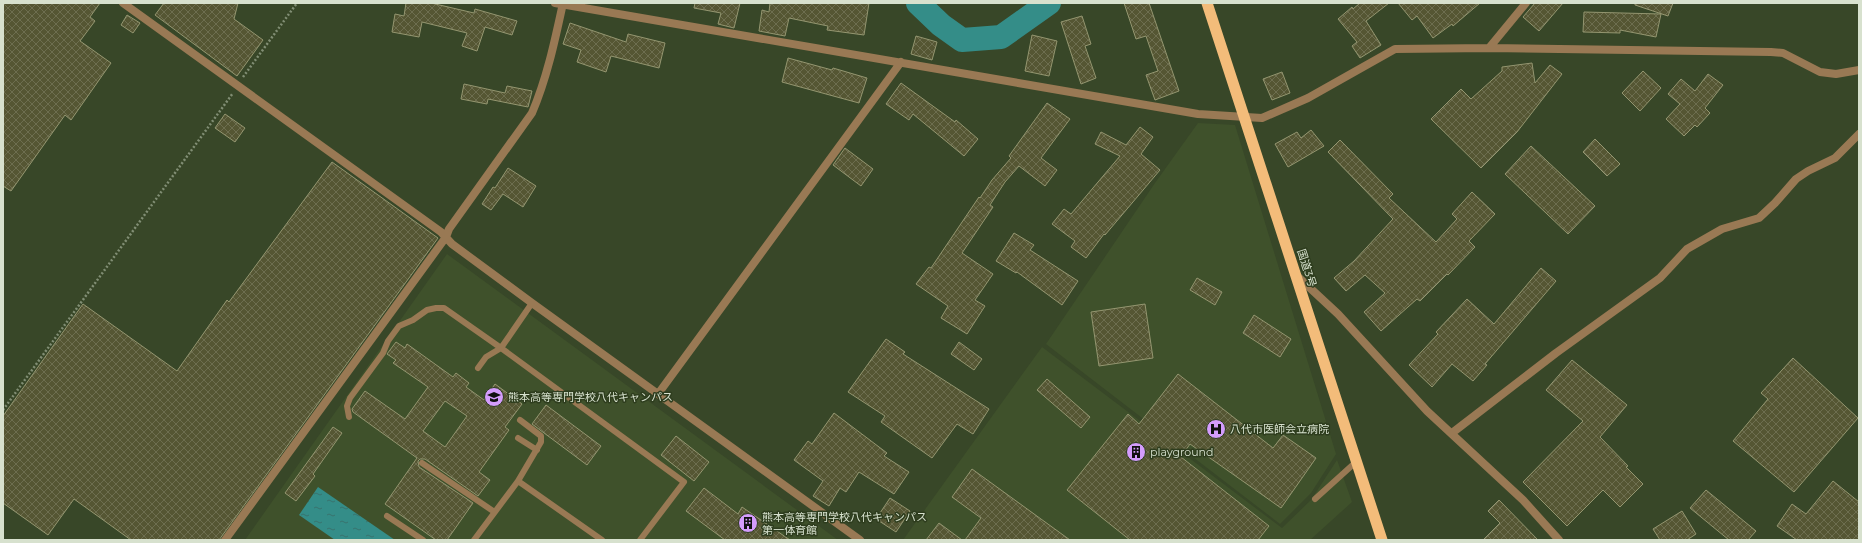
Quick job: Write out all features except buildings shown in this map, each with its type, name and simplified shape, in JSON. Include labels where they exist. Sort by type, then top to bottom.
[{"type":"highway","name":"国道3号","points":[[1208,3],[1382,540]]},
{"type":"street","points":[[123,3],[441,232],[532,303],[860,540]]},
{"type":"street","points":[[225,540],[446,237],[532,113],[541,93],[555,42],[561,3],[1198,114],[1262,118],[1308,98],[1394,49],[1489,48],[1770,52],[1783,54],[1820,72],[1836,74],[1859,70]]},
{"type":"street","points":[[1489,48],[1526,3]]},
{"type":"street","points":[[658,394],[901,62]]},
{"type":"street","points":[[1452,433],[1556,353],[1660,278],[1687,249],[1722,229],[1759,218],[1775,203],[1796,179],[1808,171],[1835,158],[1859,134]]},
{"type":"street","points":[[1295,274],[1338,314],[1427,411],[1522,500],[1559,540]]},
{"type":"lane","points":[[478,368],[486,357],[501,348],[532,303]]},
{"type":"lane","points":[[349,417],[347,406],[350,398],[383,353],[388,340],[399,326],[413,320],[427,310],[444,308],[684,482],[640,540]]},
{"type":"lane","points":[[474,540],[493,511],[518,481],[541,442],[541,436],[520,420]]},
{"type":"lane","points":[[518,438],[536,450]]},
{"type":"lane","points":[[1315,499],[1357,461]]},
{"type":"lane","points":[[422,463],[493,511]]},
{"type":"lane","points":[[518,481],[602,540]]},
{"type":"lane","points":[[387,516],[423,540]]},
{"type":"path","points":[[3,410],[297,3]]},
{"type":"shaded area","points":[[1198,123],[1235,125],[1336,454],[1311,493],[1280,524],[1046,344],[1155,183]]},
{"type":"shaded area","name":"熊本高等専門学校八代キャンパス","points":[[447,254],[838,540],[245,540]]},
{"type":"shaded area","points":[[1042,347],[1282,528],[1311,500],[1337,460],[1352,502],[1310,540],[903,540]]},
{"type":"water","points":[[318,487],[395,540],[335,540],[299,515]]},
{"type":"waterway","points":[[918,3],[941,25],[962,40],[1001,37],[1049,3]]},
{"type":"place","name":"熊本高等専門学校八代キャンパス","points":[[494,397]]},
{"type":"place","name":"八代市医師会立病院","points":[[1216,429]]},
{"type":"place","name":"playground","points":[[1136,452]]},
{"type":"place","name":"熊本高等専門学校八代キャンパス 第一体育館","points":[[748,523]]}]
